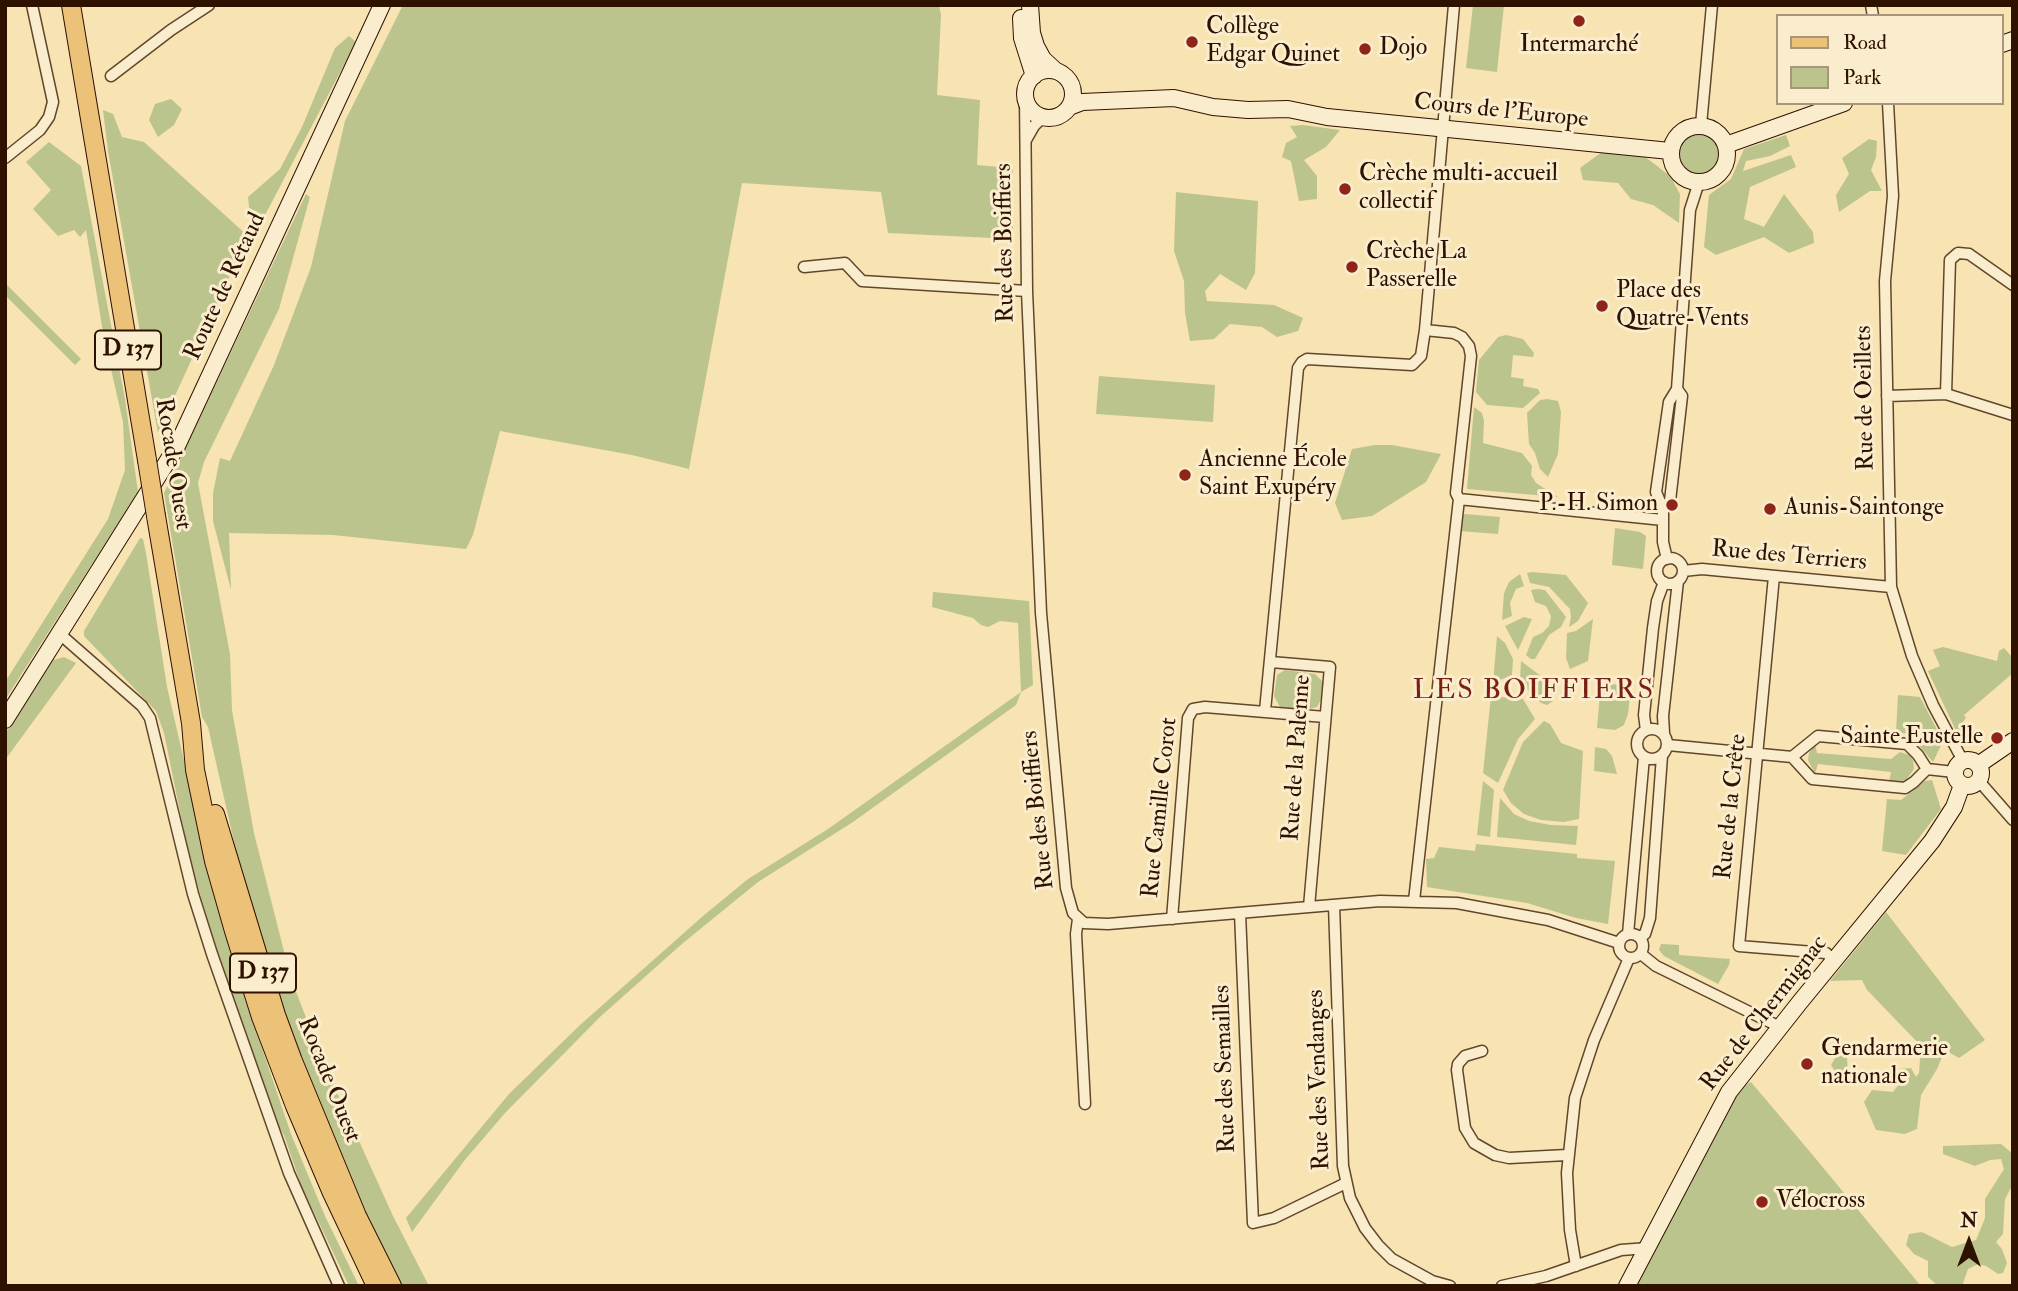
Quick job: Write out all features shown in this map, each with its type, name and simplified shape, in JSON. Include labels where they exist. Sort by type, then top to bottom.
[{"type":"main road","name":"Rocade Ouest","points":[[71,5],[191,723],[195,770],[214,861],[261,1017],[332,1193],[376,1286]]},
{"type":"main road","name":"Rocade Ouest","points":[[191,723],[229,866],[276,1015],[352,1204],[392,1286]]},
{"type":"street","points":[[5,158],[40,130],[50,117],[53,102],[32,5]]},
{"type":"street","points":[[111,76],[209,5]]},
{"type":"street","name":"Route de Rétaud","points":[[5,720],[61,635],[177,446],[382,5]]},
{"type":"street","points":[[1023,5],[1022,38],[1034,76]]},
{"type":"street","points":[[1030,5],[1036,46],[1043,59],[1064,76],[1072,86],[1073,97],[1069,107],[1059,116],[1042,118],[1031,111],[1025,97],[1026,86],[1042,71],[1056,71]]},
{"type":"street","points":[[1265,710],[1298,368],[1302,362],[1316,359],[1412,365],[1421,356],[1454,5]]},
{"type":"street","points":[[1701,125],[1712,5]]},
{"type":"street","name":"Cours de l'Europe","points":[[1072,86],[1128,99]]},
{"type":"street","name":"Rue des Boiffiers","points":[[1025,97],[1027,291],[1041,613],[1066,888],[1073,914],[1091,924],[1334,905],[1414,901],[1457,903],[1548,920],[1619,943]]},
{"type":"street","name":"Cours de l'Europe","points":[[1069,107],[1082,102],[1174,98],[1213,107],[1248,110],[1285,120],[1327,117],[1670,151]]},
{"type":"street","points":[[1726,145],[1837,105]]},
{"type":"street","name":"Rue de Oeillets","points":[[1888,105],[1893,196],[1885,281],[1892,587],[1900,622],[1917,668],[1967,773],[2013,820]]},
{"type":"street","name":"Rue des Boiffiers","points":[[1024,146],[1029,132],[1042,118]]},
{"type":"street","points":[[1701,125],[1716,131],[1726,145],[1727,156],[1722,170],[1708,181],[1699,182],[1680,175],[1674,167],[1670,151],[1674,139],[1681,131],[1701,125]]},
{"type":"street","points":[[1667,559],[1663,542],[1663,514],[1656,492],[1669,402],[1677,389],[1690,210],[1699,182]]},
{"type":"street","points":[[1945,394],[1950,260],[1958,253],[1969,254],[2013,285]]},
{"type":"street","points":[[804,267],[845,263],[862,281],[1027,291]]},
{"type":"street","points":[[1414,901],[1459,499],[1456,493],[1471,356],[1469,346],[1462,337],[1454,333],[1425,330]]},
{"type":"street","points":[[1887,396],[1945,394],[2013,415]]},
{"type":"street","points":[[1459,499],[1663,514]]},
{"type":"street","points":[[1641,954],[1629,958],[1622,954],[1619,943],[1645,934],[1650,918],[1665,750],[1663,716],[1681,576],[1677,560],[1667,559],[1659,565],[1657,575],[1664,582],[1672,583],[1681,576]]},
{"type":"street","name":"Rue des Terriers","points":[[1681,576],[1702,569],[1892,587]]},
{"type":"street","name":"Rue de la Crête","points":[[1774,576],[1739,946],[1826,953],[1833,960]]},
{"type":"street","points":[[1646,730],[1644,715],[1653,628],[1657,601],[1664,582]]},
{"type":"street","points":[[61,635],[132,697],[150,718],[193,894],[220,978],[289,1173],[339,1286]]},
{"type":"street","name":"Rue de la Palenne","points":[[1270,662],[1330,667],[1309,907]]},
{"type":"street","name":"Rue Camille Corot","points":[[1172,919],[1190,713],[1197,707],[1265,710],[1325,717]]},
{"type":"street","points":[[1664,733],[1655,729],[1641,734],[1637,743],[1640,753],[1653,760],[1665,750],[1792,757],[1812,779],[1905,788],[1927,769]]},
{"type":"street","points":[[1792,757],[1818,736],[1907,744],[1927,769]]},
{"type":"street","points":[[1927,769],[1967,773],[2013,741]]},
{"type":"street","points":[[1634,936],[1644,757]]},
{"type":"street","name":"Rue de Chermignac","points":[[1627,1286],[1730,1092],[1833,960],[1932,841],[1954,807],[1967,773]]},
{"type":"street","name":"Rue des Vendanges","points":[[1334,905],[1346,1183],[1356,1212],[1378,1245],[1392,1259],[1432,1281],[1450,1286]]},
{"type":"street","name":"Rue des Semailles","points":[[1240,913],[1253,1223],[1274,1218],[1346,1183]]},
{"type":"street","points":[[1078,919],[1076,934],[1085,1104]]},
{"type":"street","points":[[1634,936],[1643,944],[1641,954]]},
{"type":"street","points":[[1641,954],[1656,966],[1780,1027]]},
{"type":"street","points":[[1576,1266],[1568,1200],[1567,1155],[1575,1098],[1581,1074],[1629,958]]},
{"type":"street","points":[[1482,1051],[1465,1056],[1458,1064],[1457,1070],[1465,1128],[1475,1143],[1495,1155],[1509,1158],[1567,1155]]},
{"type":"street","points":[[1502,1286],[1546,1276],[1621,1250],[1648,1248]]},
{"type":"green space","points":[[403,5],[939,5],[941,15],[937,95],[980,100],[977,165],[1013,168],[1013,239],[888,233],[881,192],[742,183],[689,469],[632,455],[500,431],[473,535],[466,549],[333,535],[229,533],[231,590],[213,521],[213,493],[220,458],[230,461],[274,365],[311,267],[345,121]]},
{"type":"green space","points":[[1473,5],[1504,5],[1497,72],[1466,68]]},
{"type":"green space","points":[[349,36],[356,42],[264,217],[257,220],[250,216],[248,197],[280,169],[302,127],[335,48]]},
{"type":"green space","points":[[171,99],[182,109],[174,125],[158,137],[149,120],[155,104]]},
{"type":"green space","points":[[103,110],[113,114],[122,137],[144,142],[248,236],[158,433],[108,151]]},
{"type":"green space","points":[[1290,126],[1340,130],[1326,147],[1304,160],[1317,176],[1317,199],[1299,201],[1291,161],[1282,157],[1286,143],[1297,137]]},
{"type":"green space","points":[[1697,131],[1712,138],[1719,153],[1712,168],[1697,175],[1682,168],[1675,153],[1682,138]]},
{"type":"green space","points":[[1786,135],[1790,146],[1770,156],[1746,161],[1743,171],[1791,155],[1796,167],[1750,187],[1744,219],[1764,227],[1784,194],[1813,232],[1814,243],[1789,253],[1764,237],[1716,255],[1704,247],[1709,195],[1731,179],[1744,149]]},
{"type":"green space","points":[[1869,139],[1877,141],[1876,157],[1871,170],[1882,191],[1870,191],[1839,212],[1836,195],[1849,174],[1842,158]]},
{"type":"green space","points":[[49,142],[81,166],[125,399],[138,492],[5,700],[5,682],[108,519],[125,470],[123,422],[104,338],[86,230],[80,237],[74,230],[58,236],[33,209],[51,190],[26,162]]},
{"type":"green space","points":[[1602,152],[1644,156],[1670,176],[1680,194],[1679,223],[1653,205],[1631,199],[1618,183],[1583,180],[1580,168]]},
{"type":"green space","points":[[1176,192],[1258,201],[1255,273],[1246,290],[1220,274],[1205,291],[1207,301],[1274,305],[1303,318],[1298,331],[1277,337],[1262,327],[1230,324],[1214,339],[1190,341],[1185,313],[1184,281],[1174,251]]},
{"type":"green space","points":[[306,194],[310,197],[279,309],[204,462],[198,483],[230,654],[232,710],[254,833],[291,979],[325,1066],[393,1216],[429,1286],[399,1286],[355,1195],[300,1067],[251,917],[208,727],[202,717],[164,493]]},
{"type":"green space","points":[[5,283],[81,359],[75,365],[5,295]]},
{"type":"green space","points":[[1506,335],[1523,339],[1534,353],[1533,357],[1513,355],[1511,377],[1524,379],[1523,386],[1538,389],[1540,393],[1523,408],[1487,405],[1476,392],[1479,360],[1498,337]]},
{"type":"green space","points":[[1099,376],[1215,385],[1213,422],[1096,414]]},
{"type":"green space","points":[[1540,400],[1558,401],[1561,412],[1558,454],[1548,477],[1540,469],[1529,444],[1527,413]]},
{"type":"green space","points":[[1474,407],[1482,413],[1484,421],[1483,443],[1522,453],[1532,466],[1531,475],[1536,483],[1558,497],[1467,489]]},
{"type":"green space","points":[[1392,445],[1441,454],[1426,482],[1372,516],[1342,520],[1335,503],[1352,449]]},
{"type":"green space","points":[[1465,514],[1500,517],[1498,534],[1459,531],[1461,516]]},
{"type":"green space","points":[[1615,528],[1640,532],[1646,536],[1643,569],[1612,565]]},
{"type":"green space","points":[[140,538],[143,539],[146,553],[167,687],[209,868],[242,989],[291,1134],[325,1216],[359,1286],[349,1286],[301,1185],[230,992],[190,861],[164,733],[156,711],[84,636],[84,631]]},
{"type":"green space","points":[[1527,573],[1566,575],[1588,603],[1578,621],[1569,627],[1570,609],[1549,587],[1530,583]]},
{"type":"green space","points":[[1520,574],[1524,586],[1516,589],[1510,603],[1512,616],[1502,620],[1504,593],[1509,582]]},
{"type":"green space","points":[[1531,590],[1545,590],[1566,617],[1561,627],[1549,635],[1535,659],[1531,659],[1526,655],[1533,637],[1549,626],[1551,616],[1546,606],[1535,602]]},
{"type":"green space","points":[[933,592],[1029,601],[1033,685],[1021,692],[1018,623],[1000,621],[988,627],[981,625],[973,618],[932,607]]},
{"type":"green space","points":[[1524,617],[1532,619],[1518,650],[1505,626]]},
{"type":"green space","points":[[1593,619],[1588,661],[1570,669],[1566,658],[1567,633],[1576,631]]},
{"type":"green space","points":[[1497,636],[1505,643],[1513,659],[1512,675],[1493,683]]},
{"type":"green space","points":[[1943,647],[1997,661],[1999,651],[2004,648],[2013,658],[2013,673],[1964,715],[1966,718],[1963,722],[1967,727],[1971,725],[1982,739],[1957,733],[1928,671],[1940,666],[1933,650]]},
{"type":"green space","points":[[64,657],[76,663],[5,760],[5,734],[53,660]]},
{"type":"green space","points":[[1521,661],[1550,683],[1553,701],[1547,705],[1541,703],[1530,693],[1520,679]]},
{"type":"green space","points":[[1285,670],[1315,674],[1323,682],[1323,696],[1317,707],[1305,710],[1280,707],[1274,696],[1277,675]]},
{"type":"green space","points":[[1601,683],[1631,686],[1624,725],[1615,730],[1597,728]]},
{"type":"green space","points":[[1021,692],[1016,705],[853,822],[758,882],[683,943],[601,1016],[505,1113],[464,1161],[412,1232],[406,1218],[509,1094],[580,1025],[748,879],[828,829]]},
{"type":"green space","points":[[1898,695],[1920,697],[1943,741],[1933,762],[1909,734],[1896,732]]},
{"type":"green space","points":[[1491,696],[1523,699],[1535,719],[1518,739],[1498,783],[1483,773]]},
{"type":"green space","points":[[1544,721],[1550,724],[1561,743],[1583,751],[1579,819],[1564,822],[1541,820],[1524,814],[1511,803],[1503,790],[1523,742]]},
{"type":"green space","points":[[1815,744],[1817,753],[1891,759],[1900,752],[1909,755],[1914,769],[1904,783],[1889,782],[1891,772],[1818,764],[1815,774],[1808,760]]},
{"type":"green space","points":[[1595,747],[1606,749],[1612,756],[1617,774],[1594,771]]},
{"type":"green space","points":[[1932,780],[1941,809],[1906,855],[1882,851],[1887,799],[1901,800],[1925,781]]},
{"type":"green space","points":[[1483,781],[1494,790],[1490,837],[1477,835]]},
{"type":"green space","points":[[1500,798],[1514,814],[1529,821],[1578,826],[1576,845],[1497,837]]},
{"type":"green space","points":[[1476,844],[1577,854],[1577,858],[1615,861],[1608,924],[1576,918],[1527,903],[1427,887],[1426,859],[1434,858],[1439,847],[1475,851]]},
{"type":"green space","points":[[1886,912],[1985,1040],[1959,1058],[1945,1050],[1921,1095],[1917,1129],[1905,1134],[1876,1130],[1864,1102],[1872,1090],[1893,1092],[1899,1084],[1899,1069],[1911,1068],[1916,1077],[1923,1055],[1922,1047],[1867,990],[1862,980],[1830,981]]},
{"type":"green space","points":[[1661,944],[1679,945],[1679,955],[1730,959],[1729,965],[1718,984],[1664,956],[1659,950]]},
{"type":"green space","points":[[1841,1048],[1847,1056],[1848,1077],[1845,1080],[1840,1079],[1831,1065]]},
{"type":"green space","name":"Vélocross","points":[[1751,1082],[1921,1286],[1629,1286],[1705,1138],[1742,1087]]},
{"type":"green space","points":[[2001,1144],[2013,1154],[2013,1184],[2005,1199],[2003,1234],[1996,1242],[2007,1263],[2003,1273],[1998,1274],[1978,1264],[1968,1269],[1962,1286],[1938,1286],[1928,1277],[1928,1261],[1914,1254],[1906,1245],[1909,1234],[1922,1232],[1952,1247],[1976,1240],[1985,1218],[1985,1199],[2004,1169],[2001,1159],[1975,1166],[1943,1154],[1943,1146]]},
{"type":"place","name":"Intermarché","points":[[1579,21]]},
{"type":"place","name":"Collège Edgar Quinet","points":[[1192,42]]},
{"type":"place","name":"Dojo","points":[[1365,49]]},
{"type":"place","name":"Crèche multi-accueil collectif","points":[[1345,189]]},
{"type":"place","name":"Crèche La Passerelle","points":[[1352,267]]},
{"type":"place","name":"Place des Quatre-Vents","points":[[1602,306]]},
{"type":"place","name":"Ancienne École Saint Exupéry","points":[[1185,475]]},
{"type":"place","name":"P.-H. Simon","points":[[1672,505]]},
{"type":"place","name":"Aunis-Saintonge","points":[[1770,509]]},
{"type":"place","name":"Sainte Eustelle","points":[[1997,738]]},
{"type":"place","name":"Gendarmerie nationale","points":[[1807,1064]]},
{"type":"place","name":"Vélocross","points":[[1762,1202]]},
{"type":"district","name":"LES BOIFFIERS","points":[[1534,692]]}]
